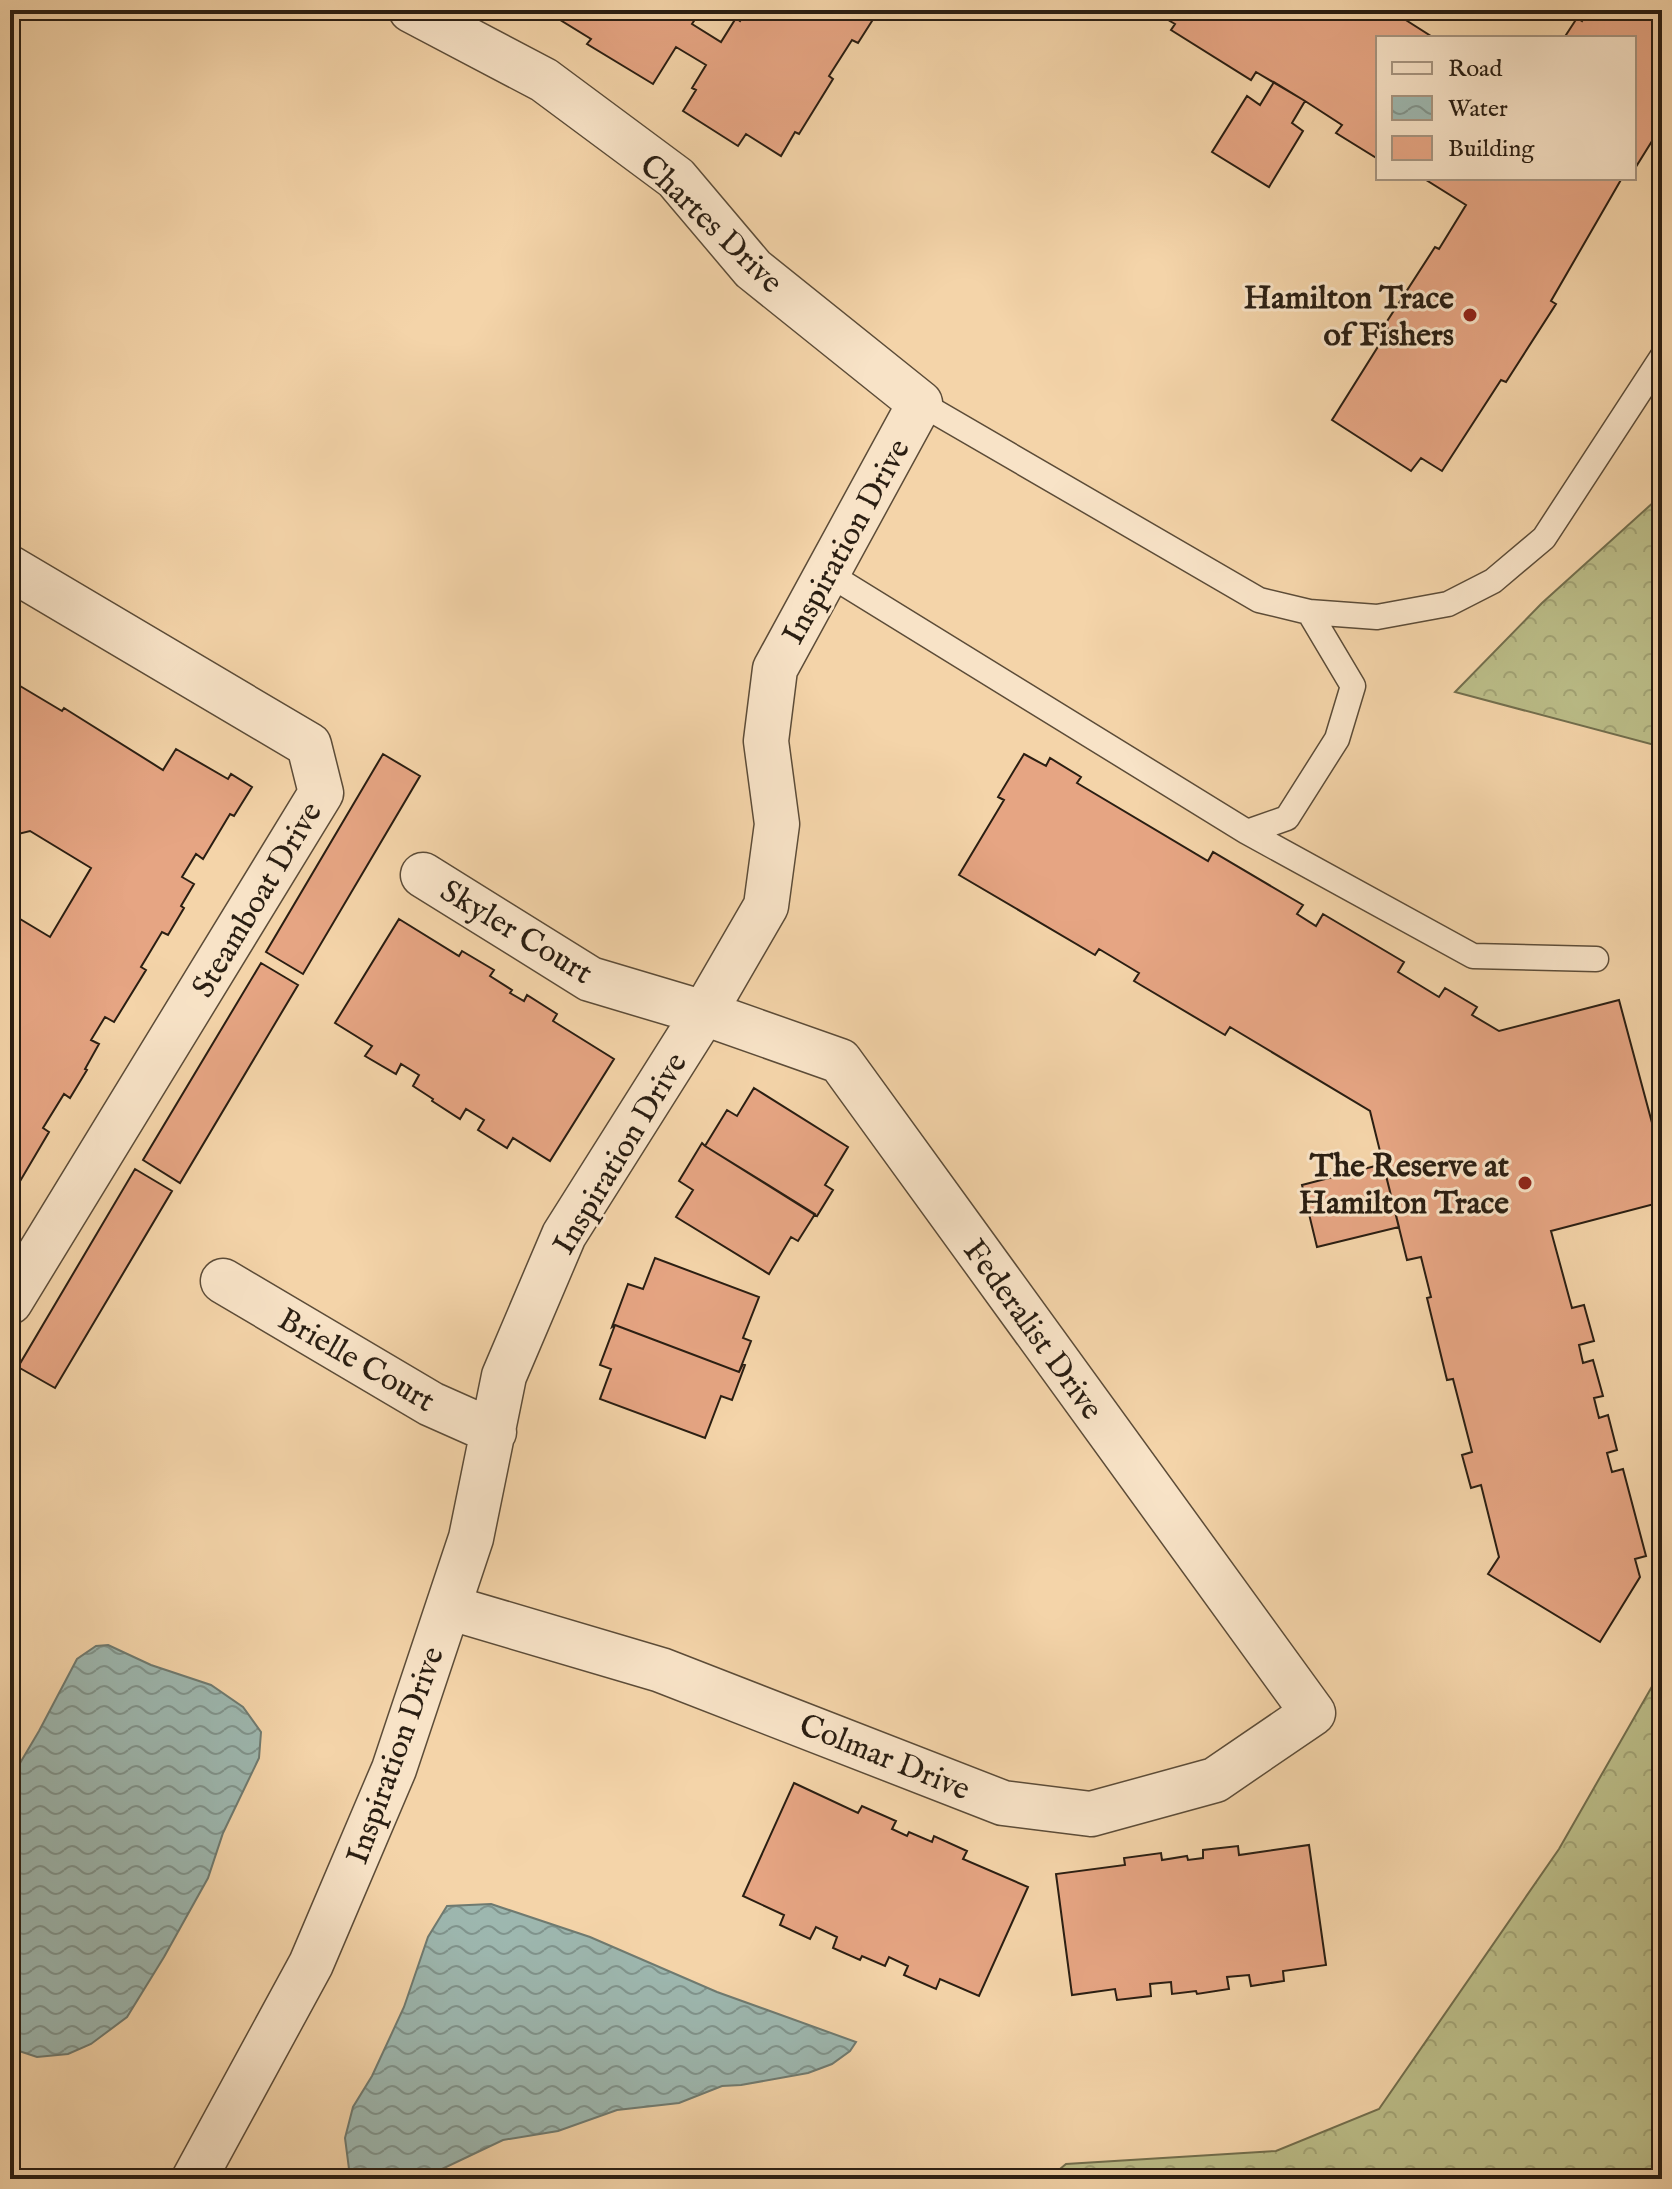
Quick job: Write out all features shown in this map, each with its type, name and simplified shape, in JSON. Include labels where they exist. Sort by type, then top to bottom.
[{"type":"street","name":"Chartes Drive","points":[[411,10],[544,80],[676,178],[753,269],[920,403]]},
{"type":"street","name":"Inspiration Drive","points":[[194,2179],[311,1964],[394,1769],[471,1538],[504,1376],[564,1235],[704,1013],[766,906],[777,824],[766,741],[775,669],[920,403]]},
{"type":"street","name":"Steamboat Drive","points":[[10,568],[309,745],[321,793],[10,1302]]},
{"type":"street","name":"Skyler Court","points":[[423,875],[590,979],[704,1013]]},
{"type":"street","name":"Federalist Drive","points":[[704,1013],[840,1061],[1313,1713]]},
{"type":"street","name":"Brielle Court","points":[[223,1281],[431,1404],[494,1432]]},
{"type":"street","name":"Colmar Drive","points":[[448,1607],[661,1670],[1003,1803],[1091,1814],[1215,1780],[1313,1713]]},
{"type":"lane","points":[[920,403],[1259,600],[1309,612],[1377,617],[1448,604],[1493,581],[1544,538],[1662,357]]},
{"type":"lane","points":[[827,573],[1247,832],[1473,956],[1596,959]]},
{"type":"lane","points":[[1247,832],[1287,818],[1337,739],[1353,686],[1309,612]]},
{"type":"green space","points":[[1662,490],[1662,747],[1455,692],[1542,603],[1656,500]]},
{"type":"green space","points":[[1662,1669],[1662,2179],[1048,2179],[1066,2164],[1276,2151],[1379,2109],[1559,1849]]},
{"type":"water","points":[[108,1645],[151,1665],[211,1685],[243,1707],[261,1732],[259,1758],[223,1833],[208,1878],[127,2017],[91,2044],[68,2054],[37,2057],[10,2048],[10,1780],[77,1659],[96,1646]]},
{"type":"water","points":[[491,1904],[590,1937],[717,1992],[856,2042],[850,2051],[832,2064],[808,2073],[722,2086],[679,2103],[617,2110],[558,2131],[503,2140],[421,2179],[355,2179],[349,2169],[345,2138],[353,2107],[372,2076],[404,2007],[428,1937],[447,1906]]},
{"type":"building","points":[[544,10],[701,10],[692,24],[721,42],[736,18],[740,21],[747,10],[879,10],[858,43],[852,40],[829,76],[833,79],[799,134],[795,132],[781,156],[746,134],[738,146],[683,111],[706,65],[676,47],[653,84],[587,44],[591,39]]},
{"type":"building","points":[[1151,10],[1380,10],[1387,14],[1390,10],[1431,36],[1376,36],[1376,158],[1336,133],[1342,125],[1256,72],[1251,80],[1171,30],[1175,24]]},
{"type":"building","points":[[1588,10],[1648,10],[1662,19],[1662,125],[1636,167],[1636,36],[1565,36],[1577,18],[1582,21]]},
{"type":"building","points":[[1274,82],[1305,101],[1292,123],[1303,131],[1269,187],[1212,152],[1247,96],[1260,105]]},
{"type":"building","name":"Hamilton Trace of Fishers","points":[[1426,180],[1621,180],[1551,301],[1556,304],[1506,382],[1501,380],[1442,471],[1421,458],[1411,471],[1332,420],[1389,329],[1384,326],[1466,205]]},
{"type":"building","points":[[10,660],[19,665],[10,680]]},
{"type":"building","points":[[10,680],[62,711],[64,708],[163,770],[176,749],[228,779],[231,774],[252,787],[234,816],[230,814],[203,859],[196,854],[182,877],[194,884],[181,906],[184,908],[168,935],[162,932],[141,967],[146,970],[114,1022],[105,1017],[91,1040],[99,1044],[87,1070],[70,1098],[64,1094],[43,1128],[49,1132],[19,1183],[10,1178],[10,913],[50,937],[91,868],[30,831],[10,836]]},
{"type":"building","points":[[383,754],[420,776],[303,974],[266,952]]},
{"type":"building","name":"The Reserve at Hamilton Trace","points":[[1024,754],[1046,766],[1050,758],[1081,777],[1077,783],[1208,861],[1213,852],[1303,905],[1297,914],[1316,926],[1323,914],[1404,962],[1398,972],[1439,997],[1445,988],[1477,1007],[1472,1015],[1499,1031],[1619,1000],[1662,1160],[1662,1202],[1551,1231],[1572,1308],[1584,1305],[1594,1341],[1579,1345],[1583,1363],[1593,1360],[1603,1396],[1594,1398],[1599,1418],[1608,1415],[1617,1450],[1607,1453],[1612,1472],[1623,1469],[1646,1556],[1635,1559],[1640,1577],[1600,1642],[1488,1574],[1499,1557],[1481,1485],[1471,1488],[1462,1455],[1472,1452],[1453,1379],[1447,1380],[1427,1298],[1431,1297],[1421,1257],[1407,1260],[1370,1111],[1230,1027],[1225,1035],[1134,981],[1139,973],[1099,949],[1095,955],[959,875],[1004,800],[998,797]]},
{"type":"building","points":[[399,919],[459,956],[462,951],[494,970],[490,976],[512,990],[510,993],[524,1001],[527,995],[557,1014],[553,1021],[614,1059],[550,1161],[513,1138],[507,1148],[478,1130],[484,1120],[466,1109],[460,1119],[413,1086],[419,1075],[401,1064],[396,1074],[365,1056],[372,1046],[335,1023]]},
{"type":"building","points":[[261,963],[298,985],[180,1183],[143,1160]]},
{"type":"building","points":[[754,1088],[848,1147],[825,1185],[833,1190],[817,1216],[705,1146],[727,1110],[737,1116]]},
{"type":"building","points":[[702,1143],[815,1214],[798,1241],[791,1237],[769,1274],[676,1217],[693,1190],[679,1181]]},
{"type":"building","points":[[1383,1164],[1399,1227],[1317,1247],[1302,1185]]},
{"type":"building","points":[[135,1169],[172,1191],[55,1388],[18,1367]]},
{"type":"building","points":[[655,1258],[759,1297],[743,1338],[751,1341],[739,1372],[615,1325],[612,1327],[628,1284],[643,1289]]},
{"type":"building","points":[[615,1325],[739,1372],[745,1365],[732,1400],[721,1396],[705,1438],[600,1399],[611,1369],[600,1365]]},
{"type":"building","points":[[794,1783],[858,1813],[862,1806],[896,1821],[892,1829],[907,1836],[909,1832],[932,1842],[934,1836],[967,1851],[963,1859],[1028,1887],[979,1996],[940,1979],[936,1989],[904,1975],[908,1966],[889,1957],[885,1966],[862,1956],[860,1960],[833,1948],[837,1937],[816,1927],[810,1939],[780,1925],[784,1915],[743,1896]]},
{"type":"building","points":[[1309,1845],[1326,1965],[1283,1971],[1284,1981],[1251,1986],[1249,1975],[1227,1977],[1229,1989],[1197,1994],[1196,1991],[1172,1994],[1171,1982],[1150,1984],[1151,1996],[1117,2000],[1115,1989],[1072,1995],[1056,1874],[1125,1865],[1124,1858],[1161,1853],[1162,1860],[1187,1856],[1188,1860],[1203,1858],[1203,1850],[1238,1846],[1239,1855]]},
{"type":"place","name":"Hamilton Trace of Fishers","points":[[1470,315]]},
{"type":"place","name":"The Reserve at Hamilton Trace","points":[[1525,1183]]}]
